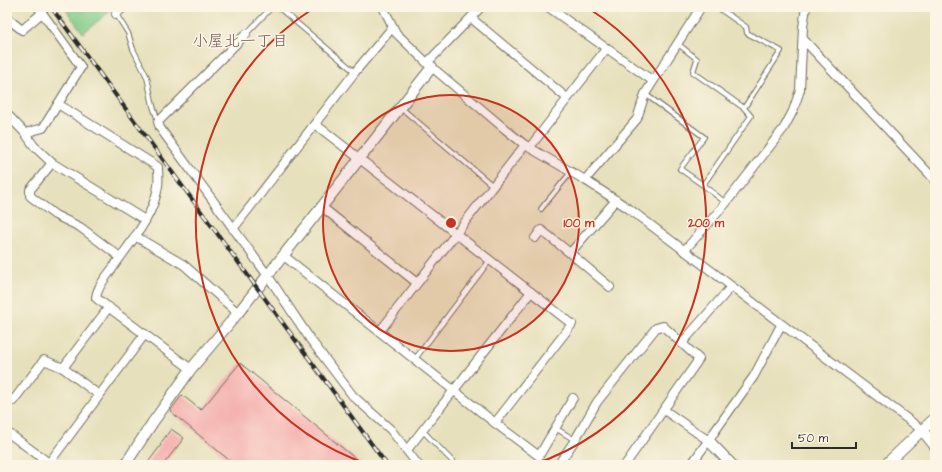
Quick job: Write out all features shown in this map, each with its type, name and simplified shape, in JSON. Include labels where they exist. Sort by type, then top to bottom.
[{"type":"street","points":[[116,14],[124,7]]},
{"type":"street","points":[[383,7],[392,28],[396,33],[430,65],[527,146],[585,180],[628,208],[922,430],[935,446]]},
{"type":"street","points":[[125,465],[153,422],[191,369],[284,256],[400,107],[430,65],[481,7]]},
{"type":"street","points":[[548,7],[653,81]]},
{"type":"street","points":[[585,180],[637,119],[645,94],[701,7]]},
{"type":"street","points":[[684,251],[726,203],[784,128],[793,111],[800,90],[803,27],[806,7]]},
{"type":"street","points":[[7,18],[22,30],[40,10],[81,67],[43,128],[25,133]]},
{"type":"street","points":[[471,18],[567,98]]},
{"type":"street","points":[[233,229],[355,72],[392,28]]},
{"type":"street","points":[[246,34],[158,122],[160,128],[268,276],[310,339],[353,396],[391,430],[418,465]]},
{"type":"street","points":[[803,39],[935,180]]},
{"type":"street","points":[[380,331],[493,186],[606,49]]},
{"type":"street","points":[[58,104],[158,167],[159,184],[155,200],[135,236],[96,293],[96,298],[191,369]]},
{"type":"street","points":[[7,114],[25,133],[34,146],[52,163],[145,220]]},
{"type":"street","points":[[316,124],[359,160],[572,324],[495,423]]},
{"type":"street","points":[[52,163],[30,190],[30,196],[55,215],[80,227],[120,257]]},
{"type":"street","points":[[570,253],[616,200]]},
{"type":"street","points":[[322,207],[417,283]]},
{"type":"street","points":[[535,238],[541,230],[610,287]]},
{"type":"street","points":[[135,236],[184,265],[238,313]]},
{"type":"street","points":[[284,256],[539,456],[573,398]]},
{"type":"street","points":[[682,343],[731,287]]},
{"type":"street","points":[[407,450],[531,292]]},
{"type":"street","points":[[63,368],[109,308]]},
{"type":"street","points":[[691,465],[754,376],[781,325]]},
{"type":"street","points":[[569,465],[560,462],[576,440],[597,402],[656,328],[663,326],[700,359],[625,465]]},
{"type":"street","points":[[7,432],[50,464],[144,334]]},
{"type":"street","points":[[7,397],[13,401],[44,360],[63,368],[99,395]]},
{"type":"street","points":[[664,410],[709,441],[732,465]]},
{"type":"street","points":[[885,465],[935,418]]},
{"type":"lane","points":[[246,34],[272,7]]},
{"type":"lane","points":[[278,7],[355,72]]},
{"type":"lane","points":[[717,7],[746,27],[747,33],[781,51],[744,108]]},
{"type":"lane","points":[[116,14],[128,33],[133,49],[147,77],[158,122]]},
{"type":"lane","points":[[678,44],[697,59],[693,72],[744,108],[751,116],[703,185]]},
{"type":"lane","points":[[645,94],[704,137],[680,169],[726,203]]},
{"type":"lane","points":[[400,107],[493,186]]},
{"type":"lane","points":[[541,209],[571,172]]},
{"type":"lane","points":[[415,359],[490,260]]},
{"type":"lane","points":[[555,428],[576,440]]},
{"type":"lane","points":[[422,430],[456,465]]},
{"type":"green space","points":[[64,7],[115,7],[83,33]]},
{"type":"building","points":[[240,363],[363,465],[235,465],[170,411],[182,395],[201,410]]},
{"type":"building","points":[[171,429],[184,438],[163,465],[146,465],[161,445],[160,444]]},
{"type":"railway","points":[[51,7],[387,465]]},
{"type":"district","name":"小屋北一丁目","points":[[240,40]]}]
